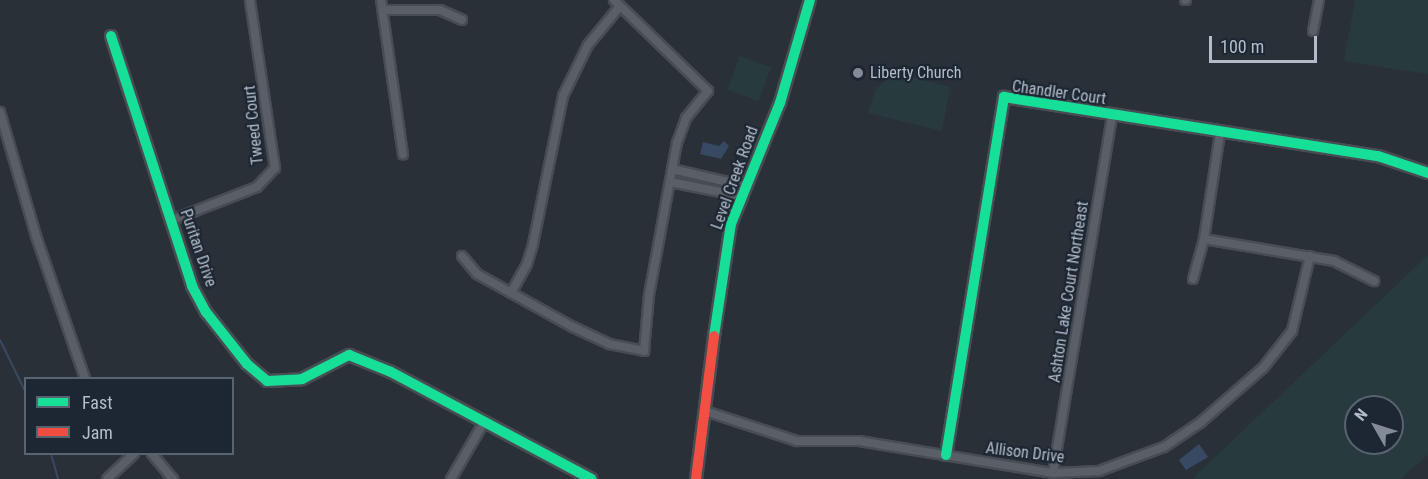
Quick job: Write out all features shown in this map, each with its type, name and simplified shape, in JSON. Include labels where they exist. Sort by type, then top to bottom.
[{"type":"street","name":"Tweed Court","points":[[172,220],[257,187],[275,168],[250,0]]},
{"type":"street","points":[[381,0],[403,154]]},
{"type":"street","name":"Level Creek Road","points":[[696,479],[725,253],[743,191],[780,103],[810,0]]},
{"type":"street","points":[[1313,31],[1319,0]]},
{"type":"street","points":[[462,256],[477,274],[511,293],[609,344],[644,351],[649,294],[672,169],[686,118],[708,91],[617,3],[588,45],[563,96],[533,244],[527,264],[511,293]]},
{"type":"street","points":[[383,10],[440,10],[462,20]]},
{"type":"street","name":"Puritan Drive","points":[[111,36],[192,286],[206,312],[247,364],[267,381],[302,379],[350,355],[484,422],[587,478]]},
{"type":"street","name":"Chandler Court","points":[[946,455],[1004,98],[1220,134],[1378,156],[1428,173]]},
{"type":"street","points":[[0,112],[36,236],[85,377]]},
{"type":"street","name":"Ashton Lake Court Northeast","points":[[1053,473],[1112,116]]},
{"type":"street","points":[[1193,279],[1204,239],[1220,134]]},
{"type":"street","points":[[672,169],[743,191]]},
{"type":"street","points":[[670,183],[743,191]]},
{"type":"street","points":[[1204,239],[1340,263],[1374,281]]},
{"type":"street","name":"Allison Drive","points":[[705,411],[797,441],[858,441],[1053,473],[1099,471],[1164,447],[1201,422],[1263,368],[1292,331],[1310,256]]},
{"type":"street","points":[[451,479],[484,422]]},
{"type":"street","points":[[107,479],[132,455]]},
{"type":"street","points":[[154,455],[173,479]]},
{"type":"green space","points":[[1355,0],[1428,0],[1428,74],[1344,61]]},
{"type":"green space","points":[[740,56],[771,67],[759,101],[728,90]]},
{"type":"green space","points":[[894,72],[950,87],[942,131],[868,113],[875,90]]},
{"type":"green space","points":[[1428,255],[1428,455],[1400,479],[1192,479]]},
{"type":"water","points":[[724,141],[729,146],[721,159],[700,154],[703,142],[719,146]]},
{"type":"water","points":[[1199,444],[1208,457],[1186,470],[1179,460]]},
{"type":"waterway","points":[[0,340],[24,389]]},
{"type":"waterway","points":[[51,455],[58,479]]},
{"type":"traffic: fast","points":[[714,336],[731,224],[780,103],[810,0]]},
{"type":"traffic: fast","points":[[111,36],[192,286],[206,312],[247,364],[267,381],[302,379],[349,355],[391,372],[591,479]]},
{"type":"traffic: fast","points":[[946,455],[1004,97],[1378,156],[1428,173]]},
{"type":"traffic: jam","points":[[696,479],[714,336]]},
{"type":"place","name":"Liberty Church","points":[[858,73]]}]
